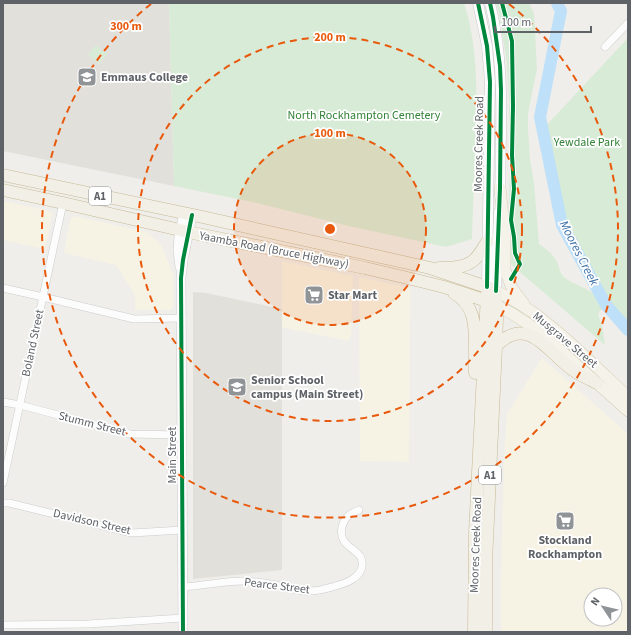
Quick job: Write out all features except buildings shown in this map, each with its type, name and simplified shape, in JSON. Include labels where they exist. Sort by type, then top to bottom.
[{"type":"highway","name":"Yaamba Road (Bruce Highway)","points":[[3,175],[188,214],[430,268],[491,289]]},
{"type":"highway","name":"Yaamba Road (Bruce Highway)","points":[[3,190],[185,231],[420,280],[492,304]]},
{"type":"highway","points":[[430,268],[450,268],[469,264],[487,242]]},
{"type":"highway","name":"A1","points":[[444,287],[464,302],[474,319],[476,514]]},
{"type":"highway","name":"Moores Creek Road","points":[[486,632],[486,562],[496,346],[491,289]]},
{"type":"highway","name":"Moores Creek Road","points":[[474,632],[476,514],[492,304]]},
{"type":"highway","points":[[496,346],[505,337],[518,334],[528,335],[538,340],[572,370],[597,383]]},
{"type":"main road","name":"Moores Creek Road","points":[[478,3],[487,46],[490,82],[487,242],[491,289]]},
{"type":"main road","name":"Moores Creek Road","points":[[490,3],[500,66],[501,84],[500,188],[491,289]]},
{"type":"main road","points":[[500,188],[505,236],[505,270],[512,288],[530,311]]},
{"type":"main road","name":"Musgrave Street","points":[[491,289],[530,311],[562,336],[628,397]]},
{"type":"main road","name":"Musgrave Street","points":[[492,304],[511,313],[539,332],[628,411]]},
{"type":"street","points":[[605,48],[628,23]]},
{"type":"street","name":"Boland Street","points":[[3,483],[63,203]]},
{"type":"street","name":"Main Street","points":[[183,632],[181,278],[188,214]]},
{"type":"street","points":[[3,288],[134,319],[182,318]]},
{"type":"street","name":"Stumm Street","points":[[3,402],[20,405],[130,434],[182,435]]},
{"type":"street","name":"Davidson Street","points":[[3,503],[9,503],[132,532],[182,530]]},
{"type":"street","name":"Pearce Street","points":[[182,588],[246,581],[294,590],[310,591],[324,589],[346,582],[360,572],[362,562],[361,556],[344,541],[341,529],[349,514],[359,510]]},
{"type":"street","points":[[3,625],[88,624],[183,618]]},
{"type":"street","points":[[88,624],[88,632]]},
{"type":"shaded area","name":"Emmaus College","points":[[3,3],[169,3],[174,186],[3,151]]},
{"type":"shaded area","points":[[3,201],[50,211],[52,214],[45,249],[3,240]]},
{"type":"shaded area","points":[[74,216],[147,232],[162,246],[173,274],[173,307],[170,310],[135,310],[135,295],[116,265],[64,253],[71,218]]},
{"type":"shaded area","points":[[282,261],[353,276],[351,336],[348,341],[282,327]]},
{"type":"shaded area","points":[[359,277],[410,288],[409,462],[360,461]]},
{"type":"shaded area","name":"Senior School campus (Main Street)","points":[[193,292],[206,293],[282,309],[282,570],[193,579]]},
{"type":"shaded area","name":"Stockland Rockhampton","points":[[542,358],[628,434],[628,632],[501,632],[504,459],[507,414]]},
{"type":"green space","name":"North Rockhampton Cemetery","points":[[169,3],[464,3],[469,20],[475,56],[476,75],[472,239],[446,247],[349,226],[257,203],[174,186]]},
{"type":"green space","points":[[496,3],[529,3],[534,14],[537,69],[528,113],[528,129],[539,244],[547,250],[557,262],[565,278],[593,293],[602,302],[605,307],[598,314],[602,326],[605,345],[507,261],[510,169],[509,101],[507,63]]},
{"type":"green space","name":"Yewdale Park","points":[[627,39],[628,330],[606,305],[562,225],[543,129]]},
{"type":"green space","points":[[96,45],[107,54],[99,64],[88,55]]},
{"type":"waterway","name":"Moores Creek","points":[[557,3],[561,11],[540,117],[562,225],[606,305],[628,330]]},
{"type":"cycle path","points":[[478,3],[487,46],[490,82],[487,287]]},
{"type":"cycle path","points":[[490,3],[500,66],[501,90],[500,188],[496,291]]},
{"type":"cycle path","points":[[502,3],[512,41],[512,155],[514,189],[511,220],[515,253],[520,264],[511,279]]},
{"type":"cycle path","points":[[183,632],[181,278],[192,215]]},
{"type":"place","name":"Emmaus College","points":[[87,77]]},
{"type":"place","name":"Star Mart","points":[[314,295]]},
{"type":"place","name":"Senior School campus (Main Street)","points":[[237,387]]},
{"type":"place","name":"Stockland Rockhampton","points":[[565,521]]}]
